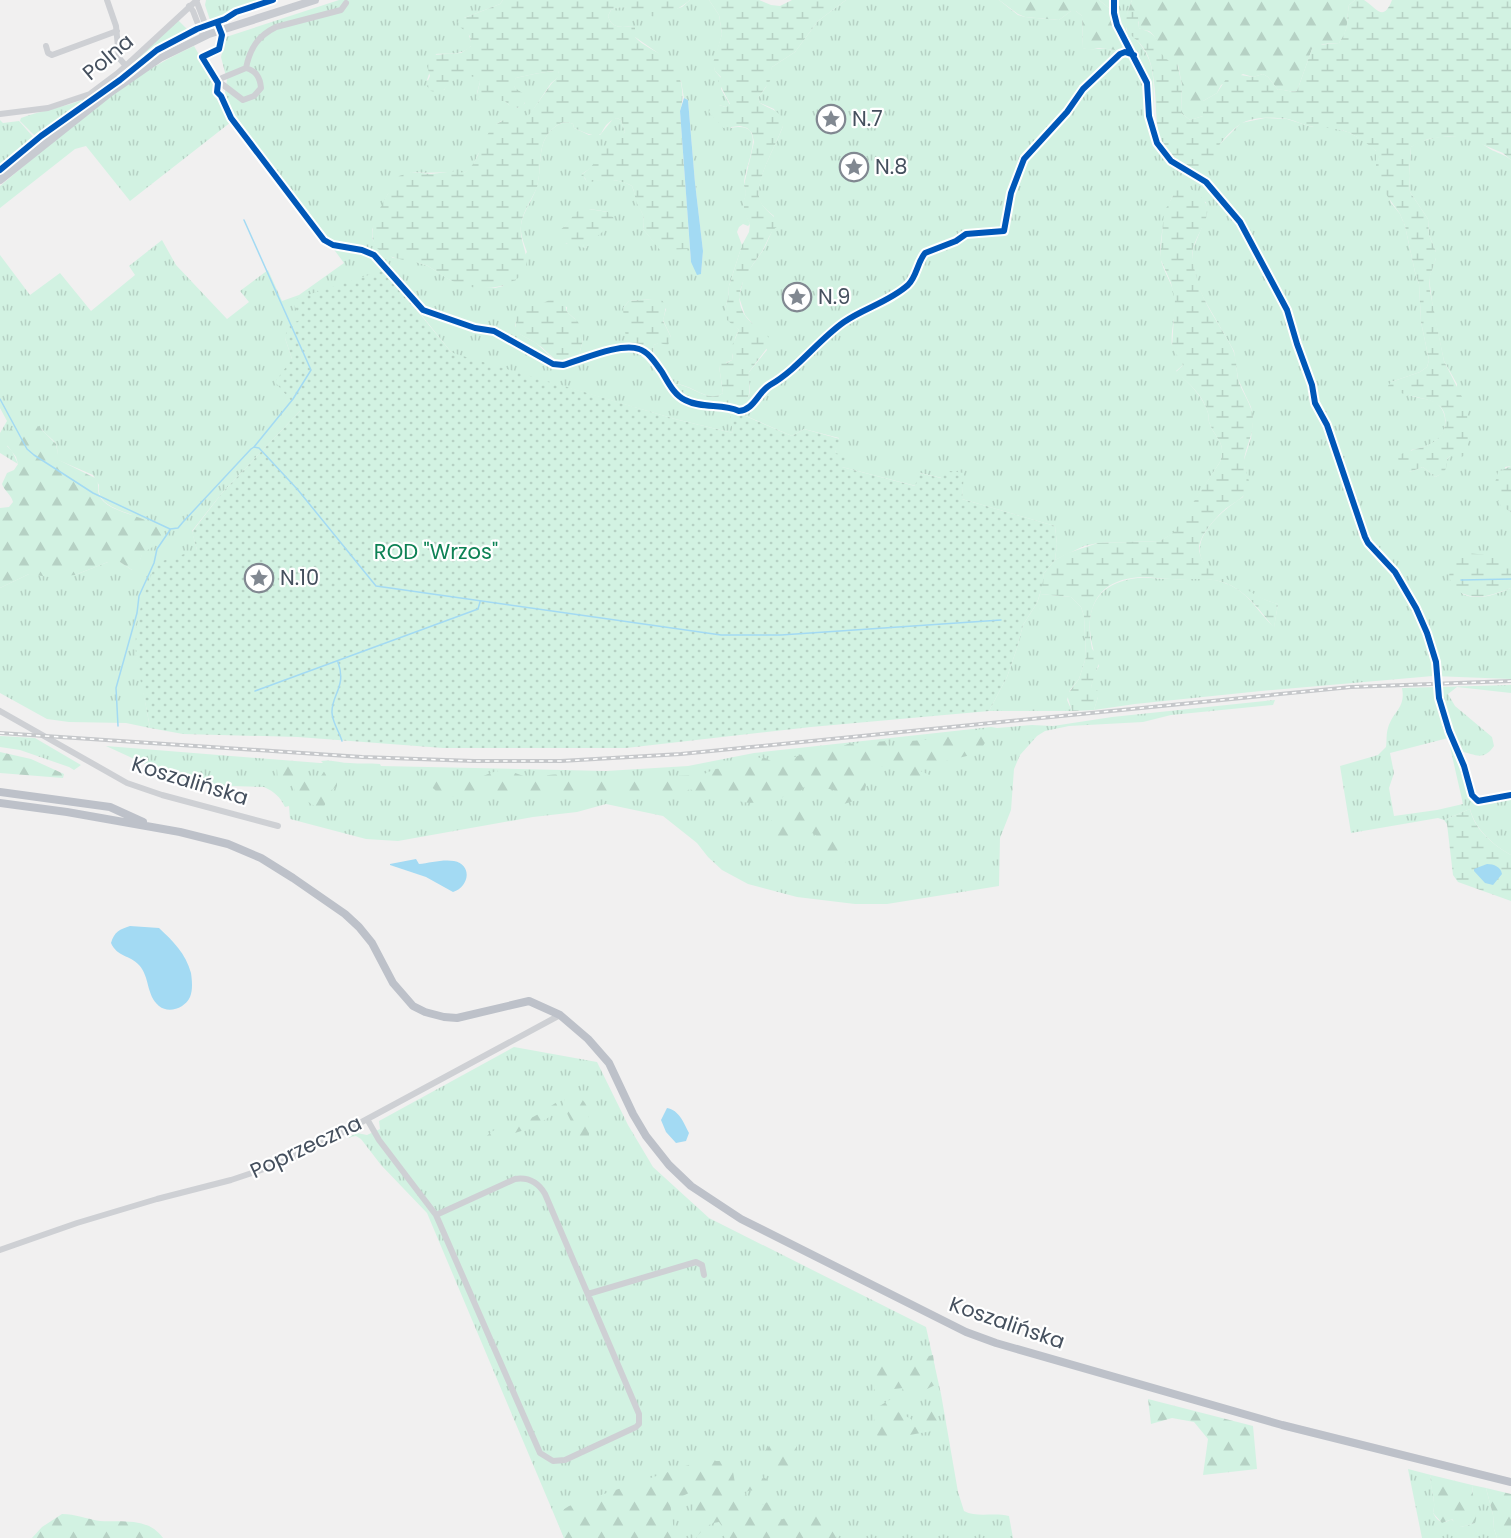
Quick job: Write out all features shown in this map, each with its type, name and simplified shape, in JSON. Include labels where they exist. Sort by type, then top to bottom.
[{"type":"highway","points":[[0,792],[110,807],[156,828]]},
{"type":"highway","points":[[0,803],[156,828]]},
{"type":"highway","name":"Koszalińska","points":[[156,828],[228,844],[261,858],[293,878],[360,927],[372,943],[393,983],[413,1006],[425,1012],[457,1018],[529,1002],[560,1015],[604,1056],[646,1136],[669,1165],[691,1186],[741,1219],[923,1312],[996,1343],[1282,1425],[1511,1482]]},
{"type":"main road","points":[[0,180],[137,72],[172,51],[206,36],[315,0]]},
{"type":"street","points":[[107,0],[117,31],[119,56],[126,66]]},
{"type":"street","name":"Polna","points":[[0,114],[40,110],[81,98],[101,87],[197,0],[206,36]]},
{"type":"street","points":[[1114,0],[1117,25],[1147,82],[1149,116],[1157,143],[1171,161],[1201,178],[1234,213],[1287,310],[1296,344],[1312,385],[1315,403],[1333,443],[1365,537],[1395,572],[1416,608],[1427,633],[1436,662],[1439,698],[1473,798]]},
{"type":"street","points":[[246,68],[253,71],[261,87],[257,94],[243,99],[222,81],[246,68],[256,42],[276,27],[341,10],[346,3]]},
{"type":"street","points":[[189,6],[194,10],[206,36]]},
{"type":"street","points":[[46,46],[49,54],[52,55],[117,31]]},
{"type":"street","name":"Koszalińska","points":[[0,711],[98,768],[144,789],[279,826]]},
{"type":"street","name":"Poprzeczna","points":[[0,1250],[77,1223],[267,1168],[367,1119],[560,1015]]},
{"type":"street","points":[[367,1119],[379,1140],[436,1215],[540,1453],[548,1459],[565,1460],[633,1430],[639,1424],[639,1414],[540,1186],[532,1180],[515,1179],[436,1215]]},
{"type":"street","points":[[588,1294],[696,1262],[702,1265],[704,1275]]},
{"type":"green space","points":[[206,0],[268,0],[212,22],[205,5]]},
{"type":"green space","points":[[339,0],[503,0],[500,4],[464,18],[471,46],[459,53],[436,54],[427,80],[444,90],[453,75],[463,74],[476,77],[480,82],[477,93],[479,101],[505,101],[518,108],[525,103],[514,86],[516,78],[555,71],[558,71],[560,76],[551,83],[529,116],[501,121],[497,124],[472,168],[464,173],[411,172],[388,194],[381,208],[372,230],[372,238],[376,246],[393,258],[408,259],[428,266],[450,280],[479,287],[503,286],[527,252],[521,225],[537,186],[542,146],[549,132],[567,122],[589,135],[600,135],[613,119],[617,118],[621,120],[625,132],[592,167],[582,174],[587,182],[610,180],[632,186],[643,217],[643,229],[660,249],[690,249],[691,262],[701,274],[703,251],[688,100],[684,98],[681,81],[658,53],[635,37],[635,26],[615,26],[608,16],[611,10],[621,7],[631,8],[652,16],[682,7],[690,0],[709,0],[719,15],[722,34],[714,63],[715,71],[721,78],[721,89],[730,105],[726,107],[719,105],[731,128],[743,127],[750,131],[753,137],[744,183],[746,193],[744,208],[750,224],[748,226],[743,224],[737,232],[742,245],[729,286],[725,308],[739,330],[735,338],[732,360],[719,366],[723,393],[717,396],[705,395],[674,384],[684,397],[695,401],[740,406],[748,398],[750,391],[749,372],[767,350],[745,315],[739,297],[744,277],[764,249],[773,229],[774,216],[761,203],[759,190],[763,172],[783,126],[774,109],[760,103],[758,98],[766,87],[772,67],[795,52],[818,21],[846,0],[999,0],[1018,15],[1059,20],[1071,11],[1076,11],[1082,16],[1083,48],[1112,50],[1116,26],[1109,8],[1099,0],[1132,0],[1126,30],[1147,55],[1153,80],[1158,135],[1174,158],[1219,145],[1241,123],[1265,118],[1287,119],[1312,127],[1330,127],[1348,132],[1365,141],[1376,151],[1376,162],[1391,203],[1400,214],[1405,226],[1419,284],[1421,322],[1429,360],[1427,367],[1420,372],[1391,382],[1406,394],[1438,404],[1444,414],[1445,426],[1440,436],[1425,447],[1411,450],[1409,472],[1423,467],[1435,477],[1443,471],[1450,456],[1455,456],[1457,384],[1444,361],[1433,309],[1429,278],[1436,252],[1429,235],[1428,219],[1410,192],[1411,147],[1426,140],[1444,136],[1470,138],[1479,142],[1511,160],[1511,466],[1505,467],[1509,511],[1511,512],[1511,557],[1492,557],[1462,594],[1481,597],[1511,588],[1511,679],[1433,676],[1261,691],[1094,710],[1098,697],[1091,687],[1099,666],[1091,638],[1091,612],[1104,591],[1115,584],[1141,578],[1207,579],[1220,582],[1235,588],[1247,597],[1274,627],[1278,604],[1218,576],[1206,566],[1200,556],[1200,544],[1212,523],[1243,497],[1247,476],[1243,463],[1251,438],[1253,420],[1251,407],[1238,379],[1234,351],[1198,286],[1192,260],[1193,249],[1207,214],[1206,202],[1173,196],[1165,219],[1160,249],[1162,264],[1175,298],[1172,345],[1183,365],[1176,371],[1203,401],[1211,428],[1221,445],[1222,455],[1220,462],[1174,533],[1160,541],[1098,543],[1084,546],[1055,560],[1057,544],[1055,526],[962,499],[963,473],[942,478],[920,473],[916,486],[842,467],[835,453],[839,438],[804,429],[792,436],[730,409],[733,433],[675,419],[456,355],[451,352],[400,288],[301,320],[285,338],[292,359],[300,411],[222,493],[192,531],[197,550],[136,652],[150,728],[126,723],[69,722],[47,719],[0,693],[0,588],[29,574],[75,575],[108,562],[120,562],[132,570],[138,564],[142,551],[140,537],[132,515],[104,501],[93,475],[58,460],[56,444],[42,429],[7,446],[18,464],[0,453],[0,433],[7,421],[0,408],[0,255],[30,295],[60,273],[91,311],[135,275],[129,266],[162,240],[176,265],[227,319],[249,302],[240,291],[268,270],[282,301],[299,295],[344,263],[236,118],[224,98],[227,80],[221,57],[226,37]],"holes":[[[590,209],[608,212],[586,248],[566,244],[563,228],[575,215]],[[652,299],[666,309],[663,320],[671,337],[654,345],[653,356],[647,350],[632,345],[623,308],[629,301]],[[546,302],[567,307],[567,312],[575,319],[583,339],[579,356],[554,360],[536,343],[520,334],[515,326],[517,317],[527,304],[539,306]]]},
{"type":"green space","points":[[503,0],[690,0],[677,9],[656,16],[645,15],[622,7],[611,10],[608,16],[615,26],[635,26],[635,37],[669,60],[678,73],[682,94],[680,111],[690,249],[660,250],[643,229],[643,217],[632,186],[610,180],[587,183],[581,175],[592,166],[611,140],[625,132],[621,120],[617,118],[598,135],[586,133],[566,122],[549,132],[542,146],[537,187],[522,221],[521,232],[526,265],[525,272],[517,279],[488,288],[467,286],[448,279],[421,263],[389,256],[376,247],[372,233],[374,225],[381,207],[399,176],[411,172],[431,174],[456,171],[464,173],[474,162],[493,127],[507,119],[529,115],[559,76],[558,71],[555,71],[516,78],[515,88],[527,99],[519,108],[512,107],[505,101],[479,101],[476,98],[480,82],[473,77],[461,75],[454,77],[440,93],[431,91],[426,85],[430,76],[427,66],[432,55],[461,53],[471,46],[470,36],[457,24],[459,20],[500,4]]},
{"type":"green space","points":[[709,0],[759,0],[780,6],[792,0],[846,0],[818,21],[795,52],[772,67],[770,81],[758,98],[760,103],[779,114],[783,126],[763,174],[759,193],[761,203],[778,221],[778,226],[770,235],[744,279],[739,297],[745,315],[766,334],[770,344],[749,372],[749,395],[740,406],[695,400],[679,391],[673,384],[705,395],[717,396],[723,393],[720,361],[727,363],[732,360],[731,348],[739,330],[727,320],[725,308],[729,286],[750,224],[744,212],[746,193],[744,185],[754,142],[752,133],[740,126],[723,128],[709,112],[711,106],[726,107],[730,104],[718,81],[721,77],[715,71],[713,63],[722,34],[719,15]]},
{"type":"green space","points":[[999,0],[1099,0],[1109,8],[1120,36],[1119,47],[1116,50],[1083,48],[1082,16],[1076,11],[1071,11],[1059,20],[1025,17]]},
{"type":"green space","points":[[1132,0],[1355,0],[1349,5],[1346,29],[1339,43],[1323,44],[1312,49],[1297,91],[1278,90],[1263,74],[1253,77],[1243,74],[1221,85],[1217,93],[1203,101],[1203,116],[1190,120],[1181,113],[1182,85],[1178,65],[1161,55],[1149,31],[1139,28],[1139,22],[1128,11]]},
{"type":"green space","points":[[1355,0],[1364,0],[1376,10],[1383,12],[1392,0],[1511,0],[1511,160],[1503,153],[1469,139],[1450,136],[1428,139],[1411,147],[1410,192],[1428,219],[1429,235],[1436,252],[1429,279],[1444,361],[1467,407],[1468,453],[1460,458],[1450,456],[1447,459],[1445,471],[1435,477],[1423,467],[1409,472],[1404,471],[1399,465],[1398,456],[1428,445],[1439,438],[1445,425],[1445,417],[1443,410],[1434,402],[1389,389],[1388,386],[1391,382],[1420,372],[1427,367],[1429,360],[1421,322],[1419,284],[1405,226],[1400,214],[1381,187],[1376,174],[1376,151],[1346,131],[1311,126],[1288,119],[1263,118],[1244,122],[1226,136],[1205,170],[1186,167],[1174,160],[1161,141],[1150,63],[1146,52],[1127,31],[1126,26],[1128,11],[1134,12],[1138,16],[1139,28],[1153,35],[1163,55],[1170,61],[1173,56],[1176,58],[1182,85],[1181,113],[1190,120],[1203,116],[1203,101],[1217,93],[1226,79],[1234,74],[1253,77],[1263,74],[1278,90],[1297,91],[1312,49],[1318,45],[1339,43],[1346,28],[1349,5]]},
{"type":"green space","points":[[178,20],[187,29],[187,33],[156,49],[119,76]]},
{"type":"green space","points":[[194,46],[216,84],[217,99],[231,122],[130,201],[86,146],[75,149],[0,208],[0,186],[45,148],[117,91],[142,74]]},
{"type":"green space","points":[[115,79],[116,81],[38,137],[20,121],[21,118],[81,100],[104,88]]},
{"type":"green space","points":[[0,120],[3,123],[19,121],[35,139],[0,167]]},
{"type":"green space","points":[[1184,188],[1197,193],[1206,205],[1204,224],[1193,249],[1194,266],[1202,295],[1234,352],[1238,379],[1253,416],[1252,432],[1244,461],[1249,480],[1248,488],[1243,496],[1222,512],[1202,537],[1200,554],[1205,565],[1213,572],[1278,604],[1274,628],[1255,605],[1225,583],[1202,579],[1140,577],[1125,579],[1103,591],[1096,599],[1092,609],[1090,635],[1092,649],[1101,657],[1091,687],[1098,691],[1094,710],[1072,711],[1067,695],[1079,679],[1086,657],[1084,616],[1081,607],[1071,597],[1040,594],[1044,573],[1055,560],[1098,543],[1160,541],[1173,533],[1220,462],[1222,455],[1221,445],[1211,428],[1203,401],[1191,385],[1176,372],[1183,365],[1172,347],[1175,300],[1171,283],[1160,258],[1164,212],[1173,196],[1173,190]]},
{"type":"green space","points":[[582,208],[608,212],[615,219],[586,248],[559,242],[558,231]]},
{"type":"green space","name":"ROD \"Wrzos\"","points":[[384,270],[451,352],[456,354],[675,419],[733,433],[729,409],[792,436],[804,429],[840,439],[835,453],[846,456],[842,467],[915,486],[919,473],[941,478],[943,470],[964,473],[962,499],[1055,526],[1057,544],[1055,560],[1044,573],[1037,603],[1023,625],[1007,677],[989,711],[811,727],[626,748],[443,748],[298,737],[183,734],[150,728],[137,663],[136,631],[141,607],[156,563],[197,550],[192,532],[222,493],[300,411],[275,382],[292,359],[285,338],[288,324],[301,320],[292,300]]},
{"type":"green space","points":[[556,297],[564,301],[567,312],[578,322],[582,331],[583,339],[579,356],[566,362],[556,360],[537,344],[515,331],[517,312],[522,305],[527,303],[539,305]]},
{"type":"green space","points":[[662,300],[664,303],[663,321],[671,337],[668,345],[659,343],[654,345],[653,356],[629,342],[625,333],[623,308],[629,301]]},
{"type":"green space","points":[[36,424],[56,444],[59,460],[97,479],[99,495],[106,503],[159,528],[163,535],[143,552],[137,569],[132,570],[120,562],[108,562],[75,575],[49,577],[29,574],[0,588],[0,508],[9,507],[13,502],[2,484],[7,473],[14,470],[18,464],[16,457],[4,441],[8,431],[12,428]]},
{"type":"green space","points":[[1511,466],[1511,512],[1501,506],[1493,490],[1498,472]]},
{"type":"green space","points":[[1466,553],[1511,557],[1511,588],[1475,597],[1454,589],[1449,577],[1451,560]]},
{"type":"green space","points":[[1040,594],[1071,597],[1081,607],[1084,616],[1086,657],[1079,679],[1070,690],[1067,700],[1072,711],[989,711],[1007,677],[1023,625]]},
{"type":"green space","points":[[1511,685],[1511,693],[1457,687],[1448,694],[1455,706],[1492,737],[1494,746],[1486,754],[1478,756],[1460,751],[1475,798],[1511,794],[1511,855],[1486,836],[1476,823],[1470,809],[1444,820],[1438,818],[1351,833],[1340,766],[1378,755],[1386,747],[1390,722],[1401,705],[1402,688]],"holes":[[[1448,738],[1463,804],[1394,816],[1389,788],[1394,773],[1390,753]]]},
{"type":"green space","points":[[1275,700],[1273,705],[1171,715],[1143,722],[1069,726],[1045,731],[1037,736],[1020,755],[1014,769],[1011,810],[1000,838],[999,886],[887,904],[855,904],[797,897],[748,884],[722,870],[697,843],[663,816],[606,804],[577,812],[533,817],[398,841],[366,839],[290,819],[289,806],[285,807],[277,795],[264,787],[198,785],[167,774],[106,746],[320,763],[328,760],[380,764],[381,766],[606,771],[688,766],[754,753],[991,727],[1053,726],[1112,717]]},
{"type":"green space","points":[[981,729],[988,730],[990,734],[979,753],[921,767],[918,770],[932,776],[931,778],[907,783],[898,777],[894,769],[857,766],[866,785],[863,798],[844,804],[840,793],[818,786],[804,787],[796,797],[805,814],[812,821],[821,815],[826,816],[827,827],[830,831],[838,830],[843,836],[846,862],[838,866],[826,858],[824,844],[813,833],[777,843],[769,823],[792,802],[786,796],[754,803],[738,801],[723,793],[701,795],[690,789],[678,795],[619,793],[607,798],[556,792],[480,794],[463,797],[441,793],[431,786],[435,778],[439,777],[471,779],[503,771],[531,778],[558,775],[575,783],[587,779],[666,780],[673,776],[702,775],[715,769],[742,767],[753,759],[763,757],[773,762],[806,753],[825,753],[848,744],[887,741],[894,752],[901,750],[910,741],[937,739]]},
{"type":"green space","points":[[0,736],[35,738],[81,765],[74,770],[20,750],[0,747]]},
{"type":"green space","points":[[0,752],[31,759],[64,774],[63,778],[0,773]]},
{"type":"green space","points":[[298,764],[303,777],[319,779],[327,767],[337,768],[337,786],[326,794],[325,805],[320,810],[307,801],[298,800],[293,785],[278,785],[277,768]]},
{"type":"green space","points":[[1470,809],[1485,836],[1511,855],[1511,901],[1458,882],[1453,875],[1447,824],[1444,820]]},
{"type":"green space","points":[[514,1047],[597,1062],[628,1125],[653,1167],[709,1218],[926,1327],[941,1394],[958,1492],[964,1511],[974,1514],[1009,1516],[1013,1538],[564,1538],[427,1213],[381,1165],[361,1139],[356,1136],[347,1138],[357,1133],[367,1135],[380,1129],[379,1121]]},
{"type":"green space","points":[[566,1095],[581,1098],[589,1114],[589,1136],[581,1142],[563,1105]]},
{"type":"green space","points":[[557,1102],[558,1109],[542,1122],[483,1142],[491,1132],[533,1117]]},
{"type":"green space","points":[[933,1355],[937,1384],[925,1390],[917,1386],[898,1412],[911,1419],[915,1427],[920,1426],[923,1415],[932,1408],[938,1418],[938,1430],[881,1440],[876,1434],[873,1410],[901,1393],[903,1388],[875,1391],[867,1371],[877,1365],[895,1364]]},
{"type":"green space","points":[[1148,1399],[1253,1426],[1257,1469],[1203,1475],[1208,1439],[1194,1422],[1172,1418],[1151,1424]]},
{"type":"green space","points":[[789,1438],[797,1447],[795,1475],[784,1479],[763,1453],[771,1444]]},
{"type":"green space","points":[[703,1455],[716,1461],[731,1461],[735,1483],[758,1474],[768,1480],[764,1488],[744,1492],[747,1496],[758,1497],[762,1505],[771,1500],[778,1506],[775,1516],[780,1520],[819,1506],[828,1514],[838,1533],[836,1538],[726,1538],[719,1522],[708,1525],[694,1538],[691,1492],[670,1502],[675,1538],[564,1538],[555,1515],[569,1506],[700,1461]]},
{"type":"green space","points":[[1408,1469],[1431,1475],[1433,1513],[1441,1522],[1451,1519],[1461,1527],[1475,1523],[1472,1485],[1486,1488],[1497,1538],[1422,1538]]},
{"type":"green space","points":[[1431,1475],[1472,1485],[1475,1523],[1461,1527],[1457,1526],[1452,1519],[1442,1523],[1433,1513]]},
{"type":"green space","points":[[1486,1488],[1511,1494],[1511,1538],[1497,1538]]},
{"type":"green space","points":[[62,1514],[100,1521],[126,1521],[143,1524],[157,1531],[163,1538],[32,1538],[42,1527]]},
{"type":"water","points":[[684,98],[688,100],[703,251],[701,274],[697,275],[691,262],[680,111]]},
{"type":"water","points":[[416,859],[419,864],[445,860],[460,863],[467,876],[463,886],[453,892],[426,877],[390,865]]},
{"type":"water","points":[[1487,864],[1497,866],[1502,874],[1493,885],[1485,883],[1474,871]]},
{"type":"water","points":[[130,926],[159,928],[182,954],[189,966],[192,988],[188,1001],[181,1007],[167,1010],[159,1006],[152,997],[139,965],[114,948],[111,943],[112,939],[120,930]]},
{"type":"water","points":[[667,1108],[675,1111],[683,1121],[689,1133],[686,1141],[676,1143],[666,1132],[661,1120]]},
{"type":"waterway","points":[[244,220],[311,370],[293,399],[254,447]]},
{"type":"waterway","points":[[0,399],[27,449],[34,455],[93,493],[170,529],[178,528],[251,449],[259,448],[298,490],[376,586],[721,635],[781,635],[1001,620]]},
{"type":"waterway","points":[[118,726],[116,688],[137,613],[139,596],[154,563],[157,549],[170,530]]},
{"type":"waterway","points":[[1461,580],[1511,579]]},
{"type":"waterway","points":[[255,691],[478,609],[480,602]]},
{"type":"waterway","points":[[338,662],[341,678],[332,713],[342,741]]},
{"type":"railway","points":[[0,733],[362,757],[561,761],[681,754],[1351,687],[1511,681]]},
{"type":"cycle path","points":[[0,170],[41,136],[120,80],[157,50],[236,12],[273,0]]},
{"type":"cycle path","points":[[1114,0],[1117,25],[1147,83],[1149,116],[1157,143],[1171,161],[1206,182],[1240,222],[1287,310],[1312,385],[1315,403],[1327,425],[1365,537],[1395,572],[1416,608],[1427,633],[1436,662],[1439,698],[1472,795],[1478,801],[1511,795]]},
{"type":"cycle path","points":[[217,22],[222,35],[219,49],[202,57],[218,83],[217,92],[231,118],[324,240],[333,245],[362,250],[374,255],[423,310],[475,328],[494,331],[553,364],[563,365],[622,348],[639,349],[652,359],[681,398],[692,403],[739,411],[748,408],[766,388],[790,371],[844,322],[901,291],[913,278],[925,253],[956,241],[966,234],[1004,231],[1011,193],[1024,159],[1067,112],[1083,89],[1120,54],[1125,52],[1134,55]]},
{"type":"place","name":"N.7","points":[[831,119]]},
{"type":"place","name":"N.8","points":[[854,167]]},
{"type":"place","name":"N.9","points":[[797,297]]},
{"type":"place","name":"N.10","points":[[259,578]]}]
